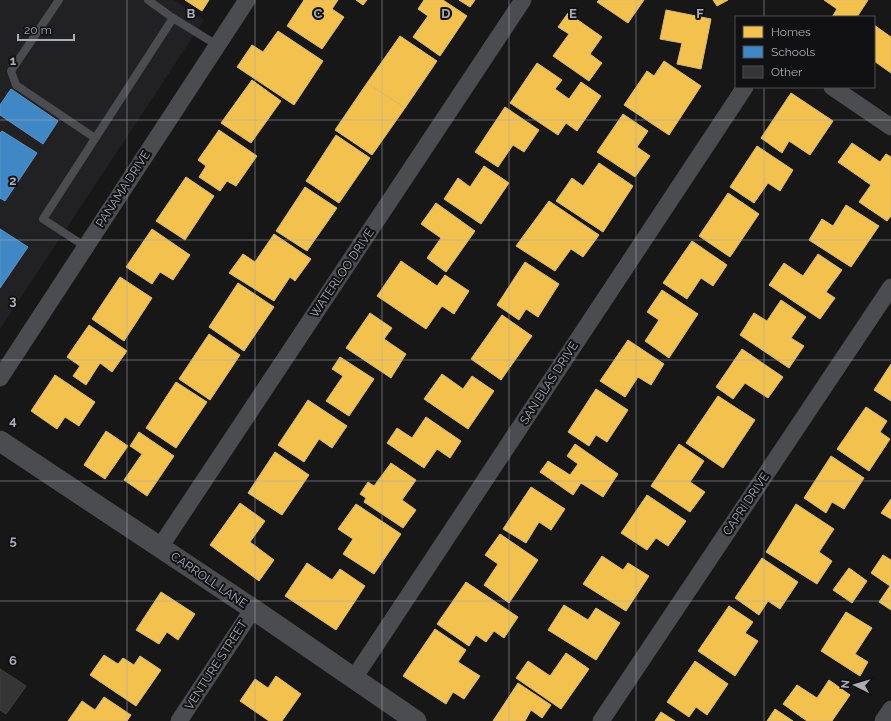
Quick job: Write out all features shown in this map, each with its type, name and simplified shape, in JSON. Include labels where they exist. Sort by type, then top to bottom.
[{"type":"street","name":"PANAMA DRIVE","points":[[0,378],[247,0]]},
{"type":"street","name":"WATERLOO DRIVE","points":[[160,547],[524,0]]},
{"type":"street","name":"SAN BLAS DRIVE","points":[[354,678],[744,88]]},
{"type":"street","points":[[833,88],[891,127]]},
{"type":"street","name":"CAPRI DRIVE","points":[[601,721],[891,287]]},
{"type":"street","name":"CARROLL LANE","points":[[0,441],[253,609],[416,721]]},
{"type":"street","name":"VENTURE STREET","points":[[179,721],[253,609]]},
{"type":"street","points":[[883,721],[891,708]]},
{"type":"lane","points":[[59,0],[11,71],[16,85],[95,138]]},
{"type":"lane","points":[[148,0],[173,18],[217,45]]},
{"type":"lane","points":[[86,247],[43,218],[173,18]]},
{"type":"shaded area","points":[[0,0],[174,0],[204,20],[0,329]]},
{"type":"building: Homes","points":[[185,0],[209,0],[202,11]]},
{"type":"building: Homes","points":[[304,0],[338,0],[332,9],[344,17],[322,49],[287,26]]},
{"type":"building: Homes","points":[[356,0],[367,0],[363,5]]},
{"type":"building: Homes","points":[[424,0],[443,0],[467,16],[440,56],[413,37],[428,16],[418,9]]},
{"type":"building: Homes","points":[[459,0],[475,0],[470,7]]},
{"type":"building: Homes","points":[[599,0],[644,0],[628,23],[597,2]]},
{"type":"building: Homes","points":[[713,0],[728,0],[717,6]]},
{"type":"building: Homes","points":[[824,0],[868,0],[858,16],[833,16],[837,9]]},
{"type":"building: Homes","points":[[666,10],[711,19],[701,69],[677,64],[682,43],[660,39]]},
{"type":"building: Homes","points":[[568,13],[602,37],[590,54],[602,63],[589,81],[553,56],[569,34],[558,27]]},
{"type":"building: Homes","points":[[875,26],[891,37],[891,73],[875,62]]},
{"type":"building: Homes","points":[[278,31],[323,61],[294,105],[237,67],[252,45],[263,52]]},
{"type":"building: Homes","points":[[400,36],[437,61],[405,108],[367,83]]},
{"type":"building: Homes","points":[[664,61],[701,86],[669,135],[624,105],[647,71],[654,76]]},
{"type":"building: Homes","points":[[537,63],[562,80],[555,89],[569,99],[581,82],[601,96],[577,131],[566,123],[558,135],[510,103]]},
{"type":"building: Homes","points":[[252,80],[281,101],[251,143],[221,123]]},
{"type":"building: Homes","points":[[367,83],[405,108],[372,155],[335,130]]},
{"type":"building: Homes","points":[[791,93],[833,121],[810,155],[789,141],[782,153],[761,138]]},
{"type":"building: Homes","points":[[505,107],[539,130],[524,152],[513,145],[498,167],[475,152]]},
{"type":"building: Homes","points":[[623,114],[648,131],[637,147],[650,156],[635,177],[597,152]]},
{"type":"building: Homes","points":[[219,130],[257,156],[236,186],[227,181],[220,191],[199,177],[206,166],[198,160]]},
{"type":"building: Homes","points":[[336,135],[370,158],[339,203],[306,181]]},
{"type":"building: Homes","points":[[852,143],[880,162],[886,154],[891,157],[891,216],[887,221],[859,202],[871,185],[838,162]]},
{"type":"building: Homes","points":[[757,146],[793,170],[780,191],[768,183],[754,203],[730,187]]},
{"type":"building: Homes","points":[[599,163],[633,186],[603,232],[556,201],[572,178],[583,186]]},
{"type":"building: Homes","points":[[484,166],[509,183],[481,224],[444,199],[458,178],[470,187]]},
{"type":"building: Homes","points":[[186,177],[214,196],[185,240],[156,221]]},
{"type":"building: Homes","points":[[305,187],[337,208],[307,251],[276,231]]},
{"type":"building: Homes","points":[[728,193],[759,214],[730,257],[699,236]]},
{"type":"building: Homes","points":[[549,201],[599,235],[583,257],[571,249],[555,271],[516,246]]},
{"type":"building: Homes","points":[[436,203],[475,231],[446,272],[427,258],[441,238],[421,224]]},
{"type":"building: Homes","points":[[846,205],[879,226],[851,267],[809,240],[822,219],[833,226]]},
{"type":"building: Homes","points":[[152,229],[190,255],[173,280],[160,272],[152,284],[126,267]]},
{"type":"building: Homes","points":[[274,234],[311,259],[295,281],[290,277],[274,301],[229,273],[243,254],[255,262]]},
{"type":"building: Homes","points":[[692,241],[727,265],[713,286],[701,278],[687,299],[663,283]]},
{"type":"building: Homes","points":[[818,254],[842,270],[826,292],[835,298],[820,319],[769,285],[784,263],[803,276]]},
{"type":"building: Homes","points":[[401,261],[437,286],[445,275],[469,291],[454,314],[442,306],[426,329],[377,296]]},
{"type":"building: Homes","points":[[525,262],[559,284],[538,317],[526,309],[519,320],[497,305]]},
{"type":"building: Homes","points":[[120,277],[152,298],[124,341],[92,319]]},
{"type":"building: Homes","points":[[238,283],[274,307],[244,351],[209,327]]},
{"type":"building: Homes","points":[[662,290],[698,314],[669,358],[645,341],[659,320],[647,312]]},
{"type":"building: Homes","points":[[781,300],[806,317],[791,338],[804,346],[789,368],[740,335],[754,313],[767,321]]},
{"type":"building: Homes","points":[[370,313],[392,328],[384,339],[406,354],[391,378],[346,348]]},
{"type":"building: Homes","points":[[502,315],[532,336],[501,380],[471,359]]},
{"type":"building: Homes","points":[[89,325],[127,351],[112,372],[100,363],[86,385],[73,376],[80,366],[67,357]]},
{"type":"building: Homes","points":[[209,334],[240,355],[210,400],[179,379]]},
{"type":"building: Homes","points":[[628,340],[664,364],[651,385],[638,377],[625,397],[600,381]]},
{"type":"building: Homes","points":[[742,349],[783,377],[768,398],[745,383],[733,399],[716,387]]},
{"type":"building: Homes","points":[[340,357],[374,379],[349,416],[326,401],[343,376],[332,369]]},
{"type":"building: Homes","points":[[891,364],[891,401],[874,390]]},
{"type":"building: Homes","points":[[442,374],[463,389],[472,376],[494,391],[468,429],[424,399]]},
{"type":"building: Homes","points":[[55,375],[95,402],[79,426],[65,417],[57,429],[31,411]]},
{"type":"building: Homes","points":[[176,382],[207,402],[176,448],[146,428]]},
{"type":"building: Homes","points":[[596,389],[628,410],[607,442],[596,435],[589,446],[568,432]]},
{"type":"building: Homes","points":[[718,396],[755,420],[723,468],[686,443]]},
{"type":"building: Homes","points":[[308,400],[347,426],[332,448],[319,439],[304,462],[278,445]]},
{"type":"building: Homes","points":[[866,407],[887,421],[880,432],[890,439],[869,471],[837,449]]},
{"type":"building: Homes","points":[[426,417],[461,441],[450,458],[437,449],[424,468],[387,443],[397,428],[412,438]]},
{"type":"building: Homes","points":[[106,431],[128,446],[105,479],[84,465]]},
{"type":"building: Homes","points":[[139,432],[174,456],[147,496],[124,480],[142,454],[130,446]]},
{"type":"building: Homes","points":[[575,444],[618,474],[603,497],[581,483],[573,495],[540,472],[548,461],[570,475],[578,464],[567,456]]},
{"type":"building: Homes","points":[[679,444],[704,461],[690,482],[705,492],[690,512],[651,486]]},
{"type":"building: Homes","points":[[275,452],[309,475],[282,515],[248,493]]},
{"type":"building: Homes","points":[[831,456],[864,478],[844,509],[832,502],[826,513],[804,498]]},
{"type":"building: Homes","points":[[391,463],[416,480],[402,500],[416,510],[403,528],[364,502],[366,498],[360,494],[368,482],[374,486]]},
{"type":"building: Homes","points":[[531,487],[565,509],[551,530],[539,522],[526,543],[503,529]]},
{"type":"building: Homes","points":[[647,495],[686,521],[668,546],[656,538],[647,550],[621,533]]},
{"type":"building: Homes","points":[[891,499],[891,519],[881,513]]},
{"type":"building: Homes","points":[[240,503],[265,521],[250,542],[274,560],[259,581],[210,545]]},
{"type":"building: Homes","points":[[356,504],[401,534],[374,574],[343,554],[353,539],[338,529]]},
{"type":"building: Homes","points":[[796,504],[834,529],[819,552],[832,561],[817,584],[766,552]]},
{"type":"building: Homes","points":[[500,534],[538,560],[509,603],[484,585],[498,564],[485,555]]},
{"type":"building: Homes","points":[[883,555],[891,560],[891,610],[879,602],[890,586],[871,573]]},
{"type":"building: Homes","points":[[602,556],[623,570],[628,563],[649,576],[626,611],[583,584]]},
{"type":"building: Homes","points":[[762,558],[798,582],[780,609],[768,601],[759,615],[735,598]]},
{"type":"building: Homes","points":[[307,563],[332,580],[340,569],[365,586],[336,630],[285,596]]},
{"type":"building: Homes","points":[[849,568],[867,581],[852,603],[833,590]]},
{"type":"building: Homes","points":[[466,582],[518,617],[504,638],[494,631],[486,642],[476,635],[469,646],[437,624]]},
{"type":"building: Homes","points":[[161,592],[195,614],[178,640],[167,632],[159,644],[136,630]]},
{"type":"building: Homes","points":[[564,605],[588,620],[596,608],[620,623],[596,660],[548,630]]},
{"type":"building: Homes","points":[[729,606],[753,622],[745,633],[758,641],[735,676],[698,651]]},
{"type":"building: Homes","points":[[846,612],[872,628],[855,654],[868,662],[860,676],[821,651]]},
{"type":"building: Homes","points":[[435,629],[466,650],[458,662],[480,676],[464,699],[453,692],[446,704],[403,676]]},
{"type":"building: Homes","points":[[566,653],[589,669],[561,709],[516,678],[528,661],[550,676]]},
{"type":"building: Homes","points":[[104,655],[118,664],[123,658],[134,665],[140,656],[161,670],[136,706],[90,675]]},
{"type":"building: Homes","points":[[695,661],[728,684],[707,715],[696,707],[689,717],[667,702]]},
{"type":"building: Homes","points":[[276,676],[301,694],[282,721],[269,721],[240,701],[255,679],[268,688]]},
{"type":"building: Homes","points":[[829,680],[850,695],[832,721],[807,721],[783,704],[797,685],[817,698]]},
{"type":"building: Homes","points":[[518,683],[551,705],[542,718],[531,710],[525,721],[493,721]]},
{"type":"building: Homes","points":[[104,697],[131,715],[127,721],[68,721],[82,701],[95,710]]},
{"type":"building: Homes","points":[[775,709],[793,721],[767,721]]},
{"type":"building: Homes","points":[[661,712],[675,721],[655,721]]},
{"type":"building: Schools","points":[[11,89],[58,121],[43,144],[0,115],[0,105]]},
{"type":"building: Schools","points":[[2,131],[37,153],[5,201],[0,198],[0,133]]},
{"type":"building: Schools","points":[[0,229],[28,247],[0,288]]},
{"type":"building: Other","points":[[0,669],[26,686],[6,714],[0,710]]}]
